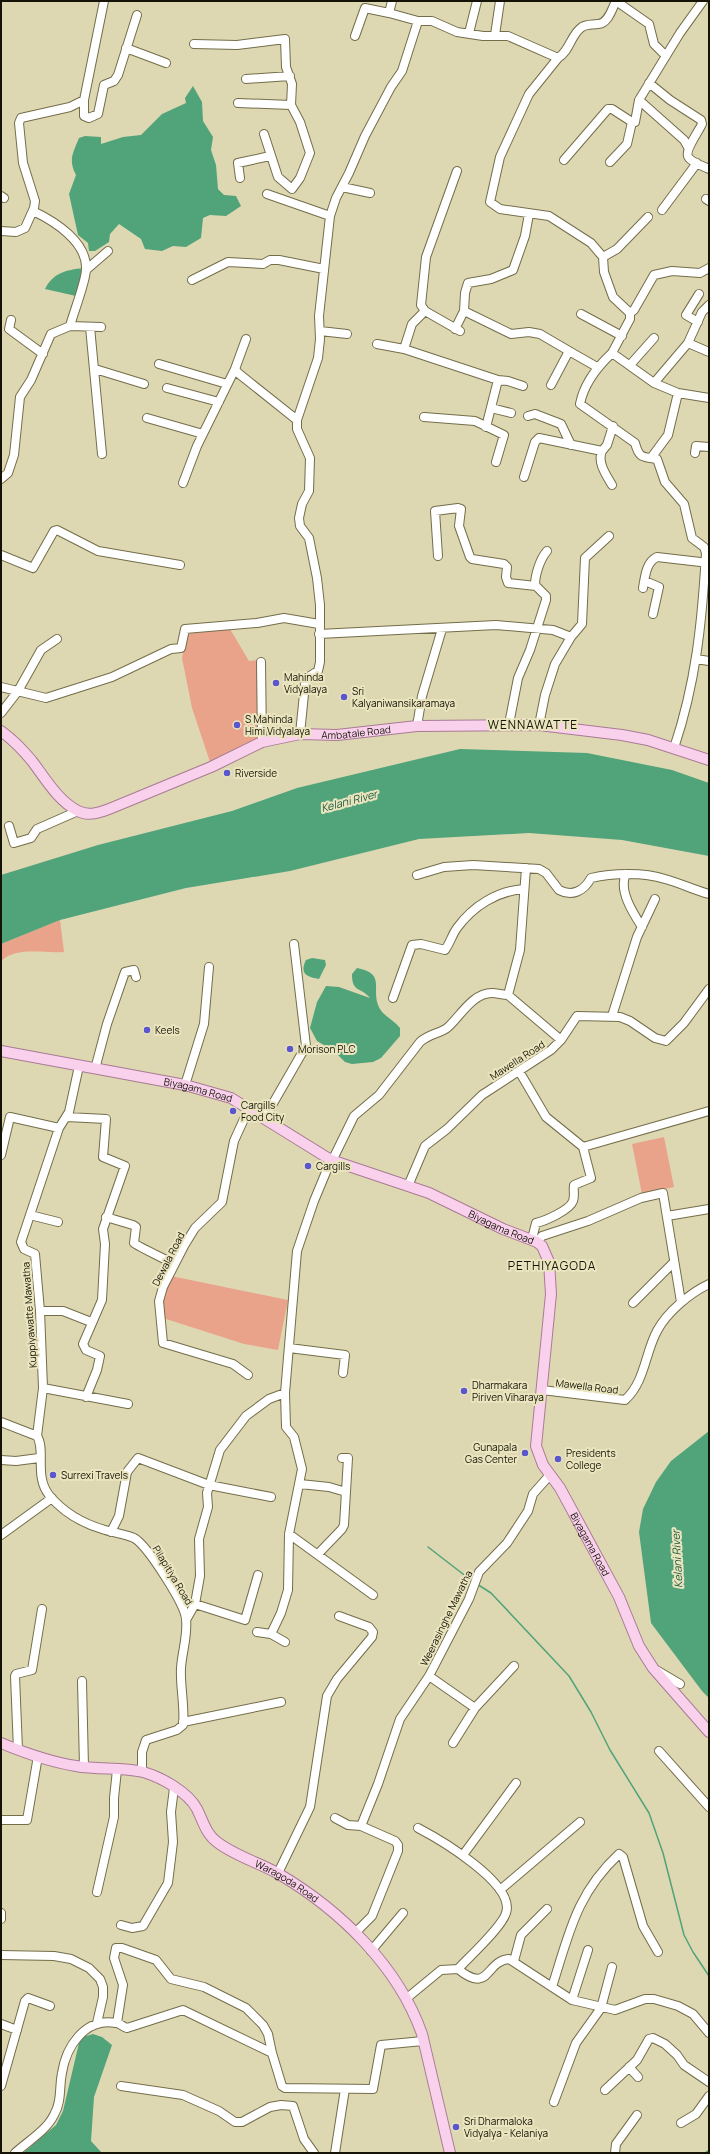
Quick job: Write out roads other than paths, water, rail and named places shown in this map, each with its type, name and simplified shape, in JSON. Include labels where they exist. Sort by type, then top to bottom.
[{"type":"main road","name":"Ambatale Road","points":[[78,811],[88,814],[100,813],[211,767],[262,742],[300,734],[337,735],[417,726],[539,724],[622,734],[674,748],[709,760]]},
{"type":"main road","points":[[1,731],[31,760],[64,800],[78,811]]},
{"type":"main road","name":"Biyagama Road","points":[[1,1051],[185,1085],[231,1098],[249,1108],[264,1120],[332,1161],[451,1202],[542,1246],[549,1262],[551,1278],[551,1310],[536,1446],[542,1465],[549,1476],[560,1488],[619,1597],[639,1646],[653,1668],[709,1732]]},
{"type":"main road","name":"Waragoda Road","points":[[1,1743],[38,1756],[84,1767],[142,1772],[174,1788],[192,1801],[208,1833],[218,1842],[278,1873],[328,1908],[355,1933],[371,1951],[407,1998],[424,2041],[450,2153]]},
{"type":"street","points":[[104,1],[84,100],[84,116],[89,118],[98,114],[102,89],[104,85],[114,81],[137,15]]},
{"type":"street","points":[[389,13],[392,1]]},
{"type":"street","points":[[469,34],[477,1]]},
{"type":"street","points":[[495,35],[500,1]]},
{"type":"street","points":[[666,56],[654,44],[649,24],[616,1],[604,22],[600,24],[589,24],[582,27],[563,55],[558,58],[530,94],[500,157],[490,202],[500,209],[549,216],[591,243],[603,257],[604,272],[613,297],[630,313],[630,319],[622,336],[612,353],[597,367],[582,393],[580,404],[635,443],[638,454],[641,457],[657,459],[665,482],[684,504],[692,538],[704,547],[707,563],[701,626],[689,694],[674,748]]},
{"type":"street","points":[[610,162],[627,144],[632,122],[635,122],[639,100],[666,56],[703,1]]},
{"type":"street","points":[[355,36],[365,8],[418,21],[432,21],[441,26],[469,34],[508,36],[558,58]]},
{"type":"street","points":[[300,734],[304,684],[310,676],[318,671],[320,605],[317,578],[309,538],[300,526],[299,518],[302,504],[309,491],[310,458],[297,428],[297,420],[318,358],[320,331],[319,316],[330,216],[378,110],[402,71],[418,21]]},
{"type":"street","points":[[194,44],[237,45],[285,39],[286,66],[292,84],[291,105],[300,122],[310,153],[303,172],[283,200]]},
{"type":"street","points":[[126,48],[166,63]]},
{"type":"street","points":[[246,79],[290,76]]},
{"type":"street","points":[[649,83],[670,100],[691,112],[701,120],[702,124],[698,134],[688,147],[687,155],[689,159],[709,169]]},
{"type":"street","points":[[1,231],[16,232],[25,228],[33,211],[35,201],[23,163],[19,122],[21,118],[70,107],[84,100]]},
{"type":"street","points":[[639,100],[684,140],[688,147]]},
{"type":"street","points":[[238,103],[291,105]]},
{"type":"street","points":[[564,160],[608,109],[612,109],[632,122]]},
{"type":"street","points":[[264,134],[278,177],[292,189]]},
{"type":"street","points":[[240,178],[238,163],[270,156]]},
{"type":"street","points":[[662,210],[697,162]]},
{"type":"street","points":[[457,171],[426,257],[421,306],[426,311],[458,330],[464,311],[465,293],[468,283],[491,279],[513,270],[525,236],[529,214]]},
{"type":"street","points":[[342,187],[370,193]]},
{"type":"street","points":[[267,194],[330,216]]},
{"type":"street","points":[[33,211],[52,220],[77,244],[85,258],[86,270],[70,326]]},
{"type":"street","points":[[603,257],[617,249],[648,217]]},
{"type":"street","points":[[86,270],[108,252]]},
{"type":"street","points":[[192,280],[228,262],[263,264],[270,260],[280,260],[324,269]]},
{"type":"street","points":[[630,313],[634,310],[654,275],[672,271],[700,273],[709,268]]},
{"type":"street","points":[[698,294],[686,315],[698,322]]},
{"type":"street","points":[[654,383],[688,343],[702,312],[709,305]]},
{"type":"street","points":[[404,349],[412,324],[426,311]]},
{"type":"street","points":[[464,311],[511,334],[529,332],[540,334],[597,367]]},
{"type":"street","points":[[581,314],[622,336]]},
{"type":"street","points":[[11,320],[9,329],[43,354]]},
{"type":"street","points":[[1,479],[8,472],[14,455],[20,397],[31,380],[51,334],[70,326],[101,327]]},
{"type":"street","points":[[90,327],[93,364],[96,369],[102,454]]},
{"type":"street","points":[[320,331],[347,334]]},
{"type":"street","points":[[630,365],[654,338]]},
{"type":"street","points":[[183,483],[203,434],[235,369],[246,339]]},
{"type":"street","points":[[688,343],[709,352]]},
{"type":"street","points":[[377,344],[404,349],[498,380],[508,381],[523,386]]},
{"type":"street","points":[[551,385],[569,351]]},
{"type":"street","points":[[612,353],[654,383],[678,393],[709,398]]},
{"type":"street","points":[[159,364],[227,384]]},
{"type":"street","points":[[96,369],[144,384]]},
{"type":"street","points":[[235,369],[264,396],[297,420]]},
{"type":"street","points":[[486,427],[498,380]]},
{"type":"street","points":[[167,388],[218,402]]},
{"type":"street","points":[[651,458],[668,436],[678,393]]},
{"type":"street","points":[[491,408],[511,413]]},
{"type":"street","points":[[528,416],[535,414],[561,424],[571,445]]},
{"type":"street","points":[[424,417],[475,421],[504,435],[496,462]]},
{"type":"street","points":[[147,418],[203,434]]},
{"type":"street","points":[[612,426],[607,445],[600,456],[601,463],[612,485]]},
{"type":"street","points":[[524,477],[535,442],[539,438],[546,438],[602,451]]},
{"type":"street","points":[[695,453],[696,446],[709,447]]},
{"type":"street","points":[[438,556],[435,511],[458,508],[461,509],[459,526],[472,559],[504,564],[507,567],[506,577],[508,583],[536,586]]},
{"type":"street","points":[[1,555],[33,568],[54,531],[57,530],[98,551],[180,565]]},
{"type":"street","points":[[539,724],[545,695],[555,664],[571,637],[582,624],[586,558],[609,536]]},
{"type":"street","points":[[509,724],[518,678],[537,629],[546,600],[546,596],[536,586],[535,580],[541,560],[547,551]]},
{"type":"street","points":[[654,614],[658,587],[644,584],[648,567],[652,559],[657,557],[707,563]]},
{"type":"street","points":[[1,687],[46,698],[112,677],[171,649],[181,648],[185,629],[257,623],[284,618],[319,624]]},
{"type":"street","points":[[319,634],[442,629],[496,625],[553,630],[571,637]]},
{"type":"street","points":[[417,726],[426,682],[442,629]]},
{"type":"street","points":[[1,713],[18,691],[40,650],[57,639]]},
{"type":"street","points":[[696,659],[709,661]]},
{"type":"street","points":[[262,662],[262,742]]},
{"type":"street","points":[[9,826],[14,843],[31,838],[37,829],[78,811]]},
{"type":"street","points":[[417,875],[444,867],[474,865],[539,869],[546,873],[559,890],[570,894],[577,892],[587,884],[591,878],[607,874],[626,874],[664,878],[709,894]]},
{"type":"street","points":[[508,995],[520,950],[526,868]]},
{"type":"street","points":[[626,874],[623,879],[627,899],[642,927]]},
{"type":"street","points":[[393,998],[412,945],[421,944],[445,950],[456,929],[478,906],[501,893],[524,889]]},
{"type":"street","points":[[612,1016],[642,927],[655,899]]},
{"type":"street","points":[[264,1120],[306,1046],[294,944]]},
{"type":"street","points":[[185,1085],[204,1024],[209,967]]},
{"type":"street","points":[[95,1069],[107,1024],[125,972],[134,970],[136,977]]},
{"type":"street","name":"Mawella Road","points":[[408,1186],[425,1146],[447,1129],[482,1095],[540,1058],[561,1040],[577,1016],[612,1016],[630,1021],[656,1038],[666,1041],[670,1039],[684,1023],[709,989]]},
{"type":"street","points":[[271,1634],[281,1613],[288,1590],[289,1534],[300,1484],[301,1462],[294,1437],[286,1427],[285,1393],[297,1251],[332,1161],[354,1116],[379,1095],[420,1042],[428,1035],[444,1030],[463,1010],[482,995],[492,993],[508,995],[561,1040]]},
{"type":"street","name":"Kuppiyawatte Mawatha","points":[[37,1436],[43,1388],[40,1311],[35,1254],[24,1248],[21,1244],[59,1128],[67,1117],[79,1066]]},
{"type":"street","points":[[519,1071],[546,1117],[583,1147],[591,1178],[574,1185],[574,1199],[570,1206],[551,1217],[536,1223],[534,1241]]},
{"type":"street","name":"Dewala Road","points":[[248,1375],[233,1364],[163,1343],[159,1301],[163,1287],[174,1264],[195,1228],[222,1202],[234,1141],[249,1108]]},
{"type":"street","points":[[583,1147],[709,1111]]},
{"type":"street","points":[[1,1155],[10,1117],[59,1128]]},
{"type":"street","points":[[67,1117],[106,1119],[102,1158],[125,1166],[103,1229],[105,1244],[102,1300],[91,1322],[83,1347],[97,1353],[100,1356],[86,1397]]},
{"type":"street","points":[[534,1241],[542,1236],[588,1221],[641,1198],[663,1193],[673,1263],[681,1302]]},
{"type":"street","points":[[667,1216],[709,1209]]},
{"type":"street","points":[[30,1216],[58,1222]]},
{"type":"street","points":[[106,1217],[133,1224],[136,1227],[134,1243],[137,1246],[156,1253],[174,1264]]},
{"type":"street","points":[[633,1303],[673,1263]]},
{"type":"street","name":"Mawella Road","points":[[542,1390],[626,1400],[637,1384],[657,1330],[681,1302],[709,1284]]},
{"type":"street","points":[[40,1311],[63,1312],[91,1322]]},
{"type":"street","points":[[289,1348],[345,1355],[343,1373]]},
{"type":"street","points":[[43,1388],[128,1404]]},
{"type":"street","points":[[186,1620],[195,1604],[200,1576],[199,1539],[208,1507],[206,1493],[220,1450],[246,1416],[269,1399],[285,1393]]},
{"type":"street","points":[[1,1422],[37,1436]]},
{"type":"street","name":"Pilapitiya Road","points":[[37,1436],[40,1443],[39,1458],[43,1484],[52,1498],[64,1510],[81,1520],[111,1532],[133,1538],[143,1545],[166,1578],[183,1609],[186,1620],[181,1668],[183,1722]]},
{"type":"street","points":[[1,1460],[16,1461],[39,1458]]},
{"type":"street","points":[[111,1532],[119,1516],[127,1472],[138,1458],[209,1485],[270,1497]]},
{"type":"street","points":[[318,1554],[342,1529],[348,1458],[342,1458]]},
{"type":"street","name":"Weerasinghe Mawatha","points":[[361,1826],[378,1784],[400,1720],[429,1676],[469,1599],[479,1572],[507,1544],[528,1511],[533,1494],[549,1476]]},
{"type":"street","points":[[300,1484],[329,1487],[346,1492]]},
{"type":"street","points":[[1,1535],[52,1498]]},
{"type":"street","points":[[289,1534],[318,1554],[351,1581],[373,1595]]},
{"type":"street","points":[[195,1604],[245,1620],[258,1575]]},
{"type":"street","points":[[18,1750],[15,1676],[16,1674],[32,1670],[42,1609]]},
{"type":"street","points":[[278,1873],[310,1807],[327,1696],[337,1679],[372,1638],[373,1632],[369,1627],[339,1616]]},
{"type":"street","points":[[257,1632],[271,1634],[285,1642]]},
{"type":"street","points":[[453,1743],[475,1708],[514,1666]]},
{"type":"street","points":[[653,1668],[680,1684]]},
{"type":"street","points":[[429,1676],[475,1708]]},
{"type":"street","points":[[82,1681],[84,1767]]},
{"type":"street","points":[[142,1772],[142,1752],[146,1740],[178,1730],[182,1727],[183,1722],[282,1702]]},
{"type":"street","points":[[659,1751],[709,1807]]},
{"type":"street","points":[[2,1822],[27,1820],[38,1756]]},
{"type":"street","points":[[97,1892],[113,1823],[117,1770]]},
{"type":"street","points":[[463,1855],[516,1783]]},
{"type":"street","points":[[121,1925],[132,1928],[143,1926],[168,1884],[173,1842],[171,1812],[174,1788]]},
{"type":"street","points":[[335,1818],[348,1825],[361,1826],[394,1841],[398,1845]]},
{"type":"street","points":[[500,1890],[580,1822]]},
{"type":"street","points":[[418,1828],[446,1838],[463,1855],[492,1879],[500,1890],[506,1903],[506,1913],[492,1933],[458,1969]]},
{"type":"street","points":[[355,1933],[372,1916],[394,1862],[400,1834]]},
{"type":"street","points":[[552,1987],[575,1915],[583,1898],[592,1883],[619,1854],[623,1857],[643,1926],[658,1952]]},
{"type":"street","points":[[514,1961],[521,1935],[547,1909]]},
{"type":"street","points":[[1,1913],[1,1919]]},
{"type":"street","points":[[371,1951],[403,1913]]},
{"type":"street","points":[[117,2023],[123,1985],[114,1958],[116,1948],[122,1948],[156,1960],[171,1979],[204,1987],[246,2008],[263,2025],[268,2034],[282,2086],[373,2089],[381,2045],[424,2041]]},
{"type":"street","points":[[572,2000],[588,1950]]},
{"type":"street","points":[[1,1955],[63,1957],[89,1968],[100,1979],[103,1986],[103,1997],[97,2023]]},
{"type":"street","points":[[407,1998],[441,1970],[458,1969],[470,1978],[476,1979],[483,1977],[504,1960],[514,1961],[572,2000],[601,2008],[615,2010],[645,1999],[654,1999],[681,2007],[693,2014],[709,2033]]},
{"type":"street","points":[[554,2102],[576,2043],[601,2008],[612,1967]]},
{"type":"street","points":[[1,2086],[25,2001],[28,1998],[50,2006]]},
{"type":"street","points":[[15,2153],[46,2126],[54,2115],[60,2103],[65,2059],[71,2046],[76,2038],[97,2023],[117,2023],[127,2028],[182,2010],[272,2053]]},
{"type":"street","points":[[1,2024],[17,2030]]},
{"type":"street","points":[[605,2090],[637,2060],[649,2039],[653,2038],[665,2044],[677,2055],[684,2065],[709,2082]]},
{"type":"street","points":[[629,2067],[638,2077]]},
{"type":"street","points":[[120,2086],[183,2095],[219,2111],[236,2122],[246,2121],[270,2107],[281,2105],[293,2106],[304,2139],[314,2153]]},
{"type":"street","points":[[335,2153],[345,2089]]},
{"type":"street","points":[[681,2123],[696,2114],[709,2096]]},
{"type":"street","points":[[614,2153],[616,2144],[637,2115]]},
{"type":"water","points":[[193,86],[202,102],[203,121],[213,137],[211,150],[216,165],[218,189],[224,195],[236,196],[241,206],[226,216],[210,215],[203,218],[201,238],[186,247],[173,246],[162,251],[145,249],[141,239],[119,224],[110,234],[109,242],[95,251],[89,251],[88,243],[78,235],[69,194],[76,175],[72,165],[72,156],[79,138],[85,136],[101,137],[101,144],[123,137],[141,135],[162,114],[186,103],[185,98]]},
{"type":"water","points":[[83,268],[76,296],[45,289],[52,279],[61,273]]},
{"type":"water","name":"Kelani River","points":[[460,749],[587,753],[672,770],[709,783],[709,856],[622,840],[529,833],[419,839],[290,871],[186,888],[60,920],[1,944],[1,875],[98,845],[232,811],[297,788]]},
{"type":"water","points":[[312,958],[325,960],[326,965],[319,979],[308,976],[305,974],[303,969],[306,960]]},
{"type":"water","points":[[357,968],[372,974],[375,979],[377,1002],[380,1009],[400,1028],[400,1036],[381,1058],[373,1062],[352,1064],[345,1062],[334,1051],[317,1041],[310,1028],[317,1002],[326,986],[339,987],[370,998],[357,989],[353,984],[352,974]]},
{"type":"water","name":"Kelani River","points":[[709,1431],[709,1698],[702,1691],[651,1623],[639,1532],[643,1509],[656,1482],[671,1461]]},
{"type":"water","points":[[93,2034],[102,2037],[112,2045],[94,2097],[91,2141],[102,2153],[23,2153],[56,2125],[63,2111],[79,2043],[83,2037]]},
{"type":"waterway","points":[[428,1547],[472,1581]]},
{"type":"waterway","points":[[477,1584],[491,1593],[569,1676],[591,1712],[610,1750],[649,1813],[663,1853],[684,1935],[709,1976]]},
{"type":"waterway","points":[[705,2153],[709,2150]]},
{"type":"place","name":"Mahinda Vidyalaya","points":[[276,683]]},
{"type":"place","name":"Sri Kalyaniwansikaramaya","points":[[344,697]]},
{"type":"place","name":"S Mahinda Himi Vidyalaya","points":[[237,725]]},
{"type":"place","name":"Riverside","points":[[227,773]]},
{"type":"place","name":"Keels","points":[[147,1030]]},
{"type":"place","name":"Morison PLC","points":[[290,1049]]},
{"type":"place","name":"Cargills Food City","points":[[233,1111]]},
{"type":"place","name":"Cargills","points":[[308,1166]]},
{"type":"place","name":"Dharmakara Piriven Viharaya","points":[[464,1391]]},
{"type":"place","name":"Gunapala Gas Center","points":[[525,1453]]},
{"type":"place","name":"Presidents College","points":[[558,1459]]},
{"type":"place","name":"Surrexi Travels","points":[[53,1475]]},
{"type":"place","name":"Sri Dharmaloka Vidyalya - Kelaniya","points":[[456,2127]]},
{"type":"district","name":"WENNAWATTE","points":[[533,725]]},
{"type":"district","name":"PETHIYAGODA","points":[[552,1266]]}]
